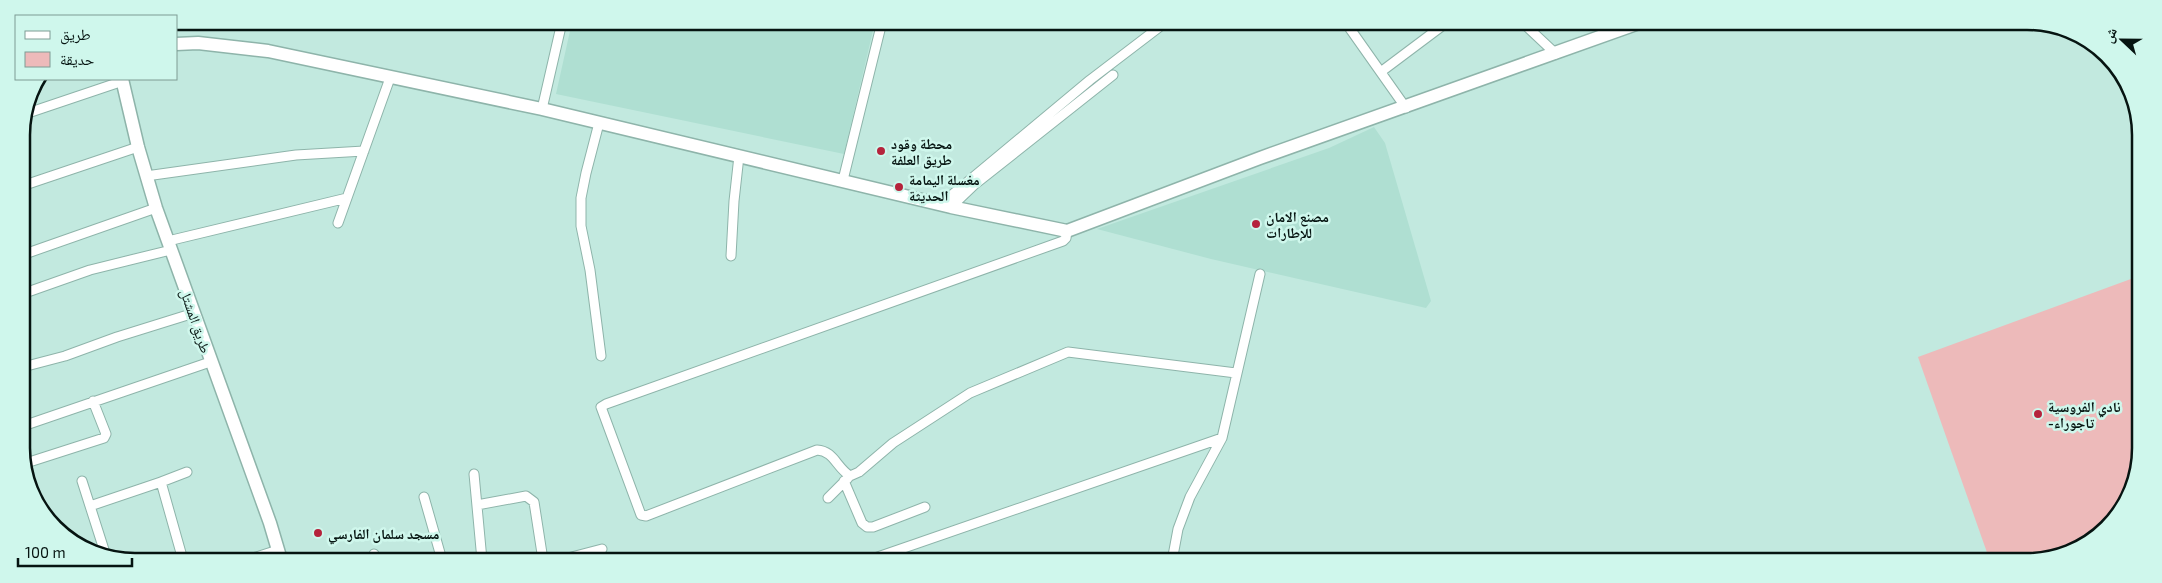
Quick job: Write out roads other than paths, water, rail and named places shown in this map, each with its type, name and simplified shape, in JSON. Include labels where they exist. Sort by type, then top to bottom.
[{"type":"street","points":[[542,109],[560,30]]},
{"type":"street","points":[[843,180],[880,30]]},
{"type":"street","points":[[946,205],[1090,80],[1156,30]]},
{"type":"street","points":[[1351,30],[1382,71],[1406,108]]},
{"type":"street","points":[[1382,71],[1437,30]]},
{"type":"street","points":[[1530,30],[1556,54]]},
{"type":"street","points":[[178,44],[198,43],[268,51],[542,109],[946,205],[1067,231],[1260,158],[1556,54],[1608,30]]},
{"type":"street","points":[[946,205],[1113,75]]},
{"type":"street","points":[[338,223],[390,78]]},
{"type":"street","points":[[33,111],[122,80]]},
{"type":"street","name":"طريق المشتل","points":[[122,80],[138,147],[156,208],[279,553]]},
{"type":"street","points":[[599,123],[586,173],[582,198],[581,226],[590,270],[601,356]]},
{"type":"street","points":[[30,183],[138,147]]},
{"type":"street","points":[[146,176],[296,155],[364,151]]},
{"type":"street","points":[[731,256],[739,156]]},
{"type":"street","points":[[30,291],[90,270],[169,246],[347,198]]},
{"type":"street","points":[[30,252],[156,208]]},
{"type":"street","points":[[925,507],[866,527],[862,523],[847,478],[832,455],[826,451],[817,450],[646,516],[641,515],[601,407],[612,401],[783,342],[1063,241],[1066,238],[1067,231]]},
{"type":"street","points":[[1174,553],[1178,529],[1190,497],[1222,438],[1260,274]]},
{"type":"street","points":[[30,365],[65,356],[194,312]]},
{"type":"street","points":[[828,498],[847,478],[859,472],[893,443],[970,393],[1068,352],[1236,373]]},
{"type":"street","points":[[30,424],[210,362]]},
{"type":"street","points":[[31,462],[103,439],[106,434],[93,401]]},
{"type":"street","points":[[889,553],[1222,438]]},
{"type":"street","points":[[90,506],[187,472]]},
{"type":"street","points":[[474,474],[481,553]]},
{"type":"street","points":[[82,481],[103,548]]},
{"type":"street","points":[[161,482],[181,553]]},
{"type":"street","points":[[477,505],[526,496],[531,498],[534,502],[541,553]]},
{"type":"street","points":[[424,497],[440,553]]},
{"type":"street","points":[[587,553],[602,549]]},
{"type":"place","name":"محطة وقود طريق العلفة","points":[[881,151]]},
{"type":"place","name":"مغسلة اليمامة الحديثة","points":[[899,187]]},
{"type":"place","name":"مصنع الامان للإطارات","points":[[1256,224]]},
{"type":"place","name":"نادي الفروسية -تاجوراء","points":[[2038,414]]},
{"type":"place","name":"مسجد سلمان الفارسي","points":[[318,533]]}]
